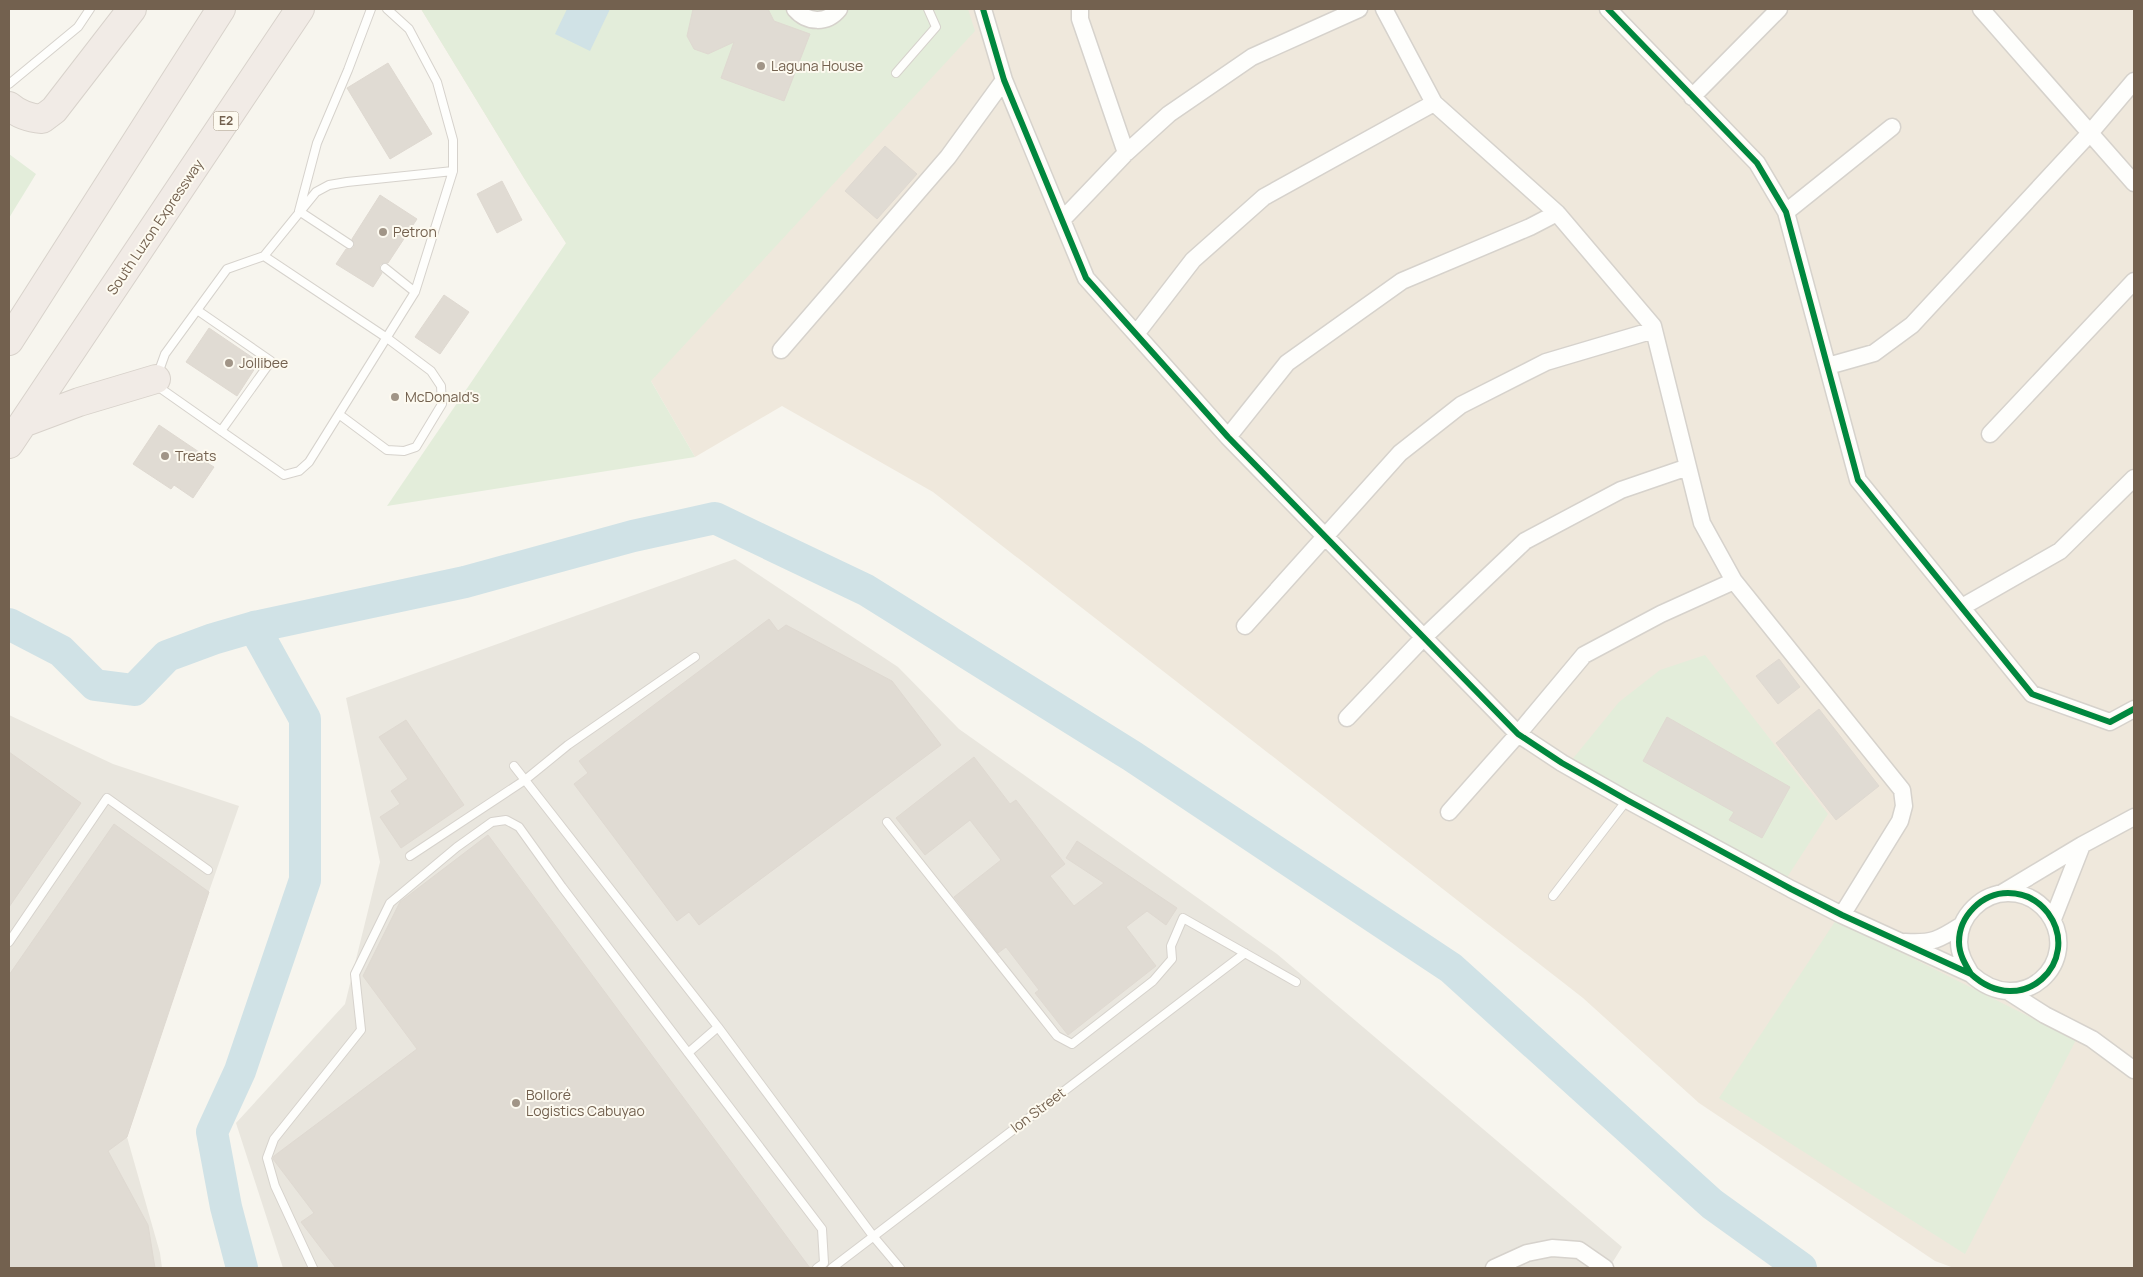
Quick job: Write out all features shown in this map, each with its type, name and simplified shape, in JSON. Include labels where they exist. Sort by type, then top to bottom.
[{"type":"highway","points":[[9,106],[16,112],[29,118],[42,119],[54,110],[132,9]]},
{"type":"highway","name":"South Luzon Expressway","points":[[16,433],[300,9]]},
{"type":"highway","points":[[9,341],[217,13]]},
{"type":"highway","points":[[16,433],[78,402],[156,379]]},
{"type":"street","points":[[795,9],[804,17],[812,20],[830,17],[838,9]]},
{"type":"street","points":[[983,9],[1004,80],[1086,278],[1228,437],[1518,734],[1627,800],[1842,915],[1971,974],[1988,987],[2009,992],[2046,1015],[2092,1039],[2134,1070]]},
{"type":"street","points":[[1080,9],[1080,19],[1126,153]]},
{"type":"street","points":[[1062,220],[1126,153],[1169,114],[1252,57],[1359,9]]},
{"type":"street","points":[[1384,9],[1434,103],[1557,213],[1653,326],[1702,523],[1734,581],[1902,790],[1904,806],[1900,821],[1842,915]]},
{"type":"street","points":[[1608,9],[1757,163],[1786,212],[1858,480],[2032,694],[2110,722],[2134,710]]},
{"type":"street","points":[[1692,97],[1779,9]]},
{"type":"street","points":[[1981,9],[2134,183]]},
{"type":"street","points":[[781,350],[948,157],[1004,80]]},
{"type":"street","points":[[1828,366],[1874,353],[1912,325],[2090,133],[2134,80]]},
{"type":"street","points":[[1136,334],[1194,260],[1264,197],[1434,103]]},
{"type":"street","points":[[1786,212],[1892,127]]},
{"type":"street","points":[[1228,437],[1287,364],[1402,282],[1530,227],[1557,213]]},
{"type":"street","points":[[1990,434],[2134,281]]},
{"type":"street","points":[[1245,626],[1400,453],[1462,406],[1546,362],[1654,330]]},
{"type":"street","points":[[1347,718],[1424,637],[1525,541],[1622,490],[1688,467]]},
{"type":"street","points":[[1962,607],[2060,551],[2134,478]]},
{"type":"street","points":[[1449,812],[1584,655],[1661,614],[1734,581]]},
{"type":"street","points":[[1971,974],[1962,959],[1959,942],[1962,925],[1971,910],[1985,899],[2001,893],[2134,817]]},
{"type":"street","points":[[2052,920],[2082,845]]},
{"type":"street","points":[[2001,893],[2016,893],[2031,898],[2044,907],[2058,934],[2058,949],[2053,964],[2045,977],[2033,986],[2009,992]]},
{"type":"street","points":[[1901,942],[1920,943],[1938,940],[1962,925]]},
{"type":"street","points":[[2033,986],[2046,1015]]},
{"type":"street","points":[[1494,1268],[1528,1253],[1552,1248],[1579,1250],[1605,1268]]},
{"type":"lane","points":[[9,84],[78,27],[90,9]]},
{"type":"lane","points":[[299,211],[317,143],[371,9]]},
{"type":"lane","points":[[387,9],[409,29],[437,82],[453,140],[453,171],[415,292],[340,415],[309,462],[299,471],[284,475],[160,388],[156,379],[164,354],[227,269],[264,256],[316,192],[329,185],[453,171]]},
{"type":"lane","points":[[896,73],[936,27],[928,9]]},
{"type":"lane","points":[[299,211],[349,244]]},
{"type":"lane","points":[[264,256],[387,338],[431,371],[440,386],[442,404],[416,446],[404,451],[387,450],[340,415]]},
{"type":"lane","points":[[385,268],[415,292]]},
{"type":"lane","points":[[198,310],[271,361],[221,431]]},
{"type":"lane","points":[[410,856],[525,780],[568,745],[695,657]]},
{"type":"lane","points":[[514,766],[718,1027],[873,1236],[900,1268]]},
{"type":"lane","points":[[9,942],[107,798],[208,870]]},
{"type":"lane","points":[[1553,896],[1627,800]]},
{"type":"lane","points":[[313,1268],[275,1186],[267,1158],[274,1139],[361,1030],[356,974],[390,903],[457,847],[492,822],[506,820],[519,827],[562,888],[822,1229],[824,1263],[817,1268]]},
{"type":"lane","points":[[887,822],[1057,1036],[1072,1044],[1153,981],[1172,959],[1172,946],[1183,918],[1296,982]]},
{"type":"lane","name":"Ion Street","points":[[832,1268],[1245,953]]},
{"type":"lane","points":[[688,1053],[718,1027]]},
{"type":"shaded area","points":[[421,9],[2134,9],[2134,1268],[1954,1268],[1935,1261],[1699,1103],[1583,998],[933,492],[782,406],[695,457],[651,381]]},
{"type":"shaded area","points":[[567,9],[610,9],[590,51],[555,34]]},
{"type":"shaded area","points":[[735,559],[898,667],[959,729],[1277,954],[1622,1247],[1609,1268],[283,1268],[236,1123],[345,1004],[380,862],[346,698]]},
{"type":"shaded area","points":[[9,715],[113,764],[239,806],[161,1028],[127,1137],[160,1253],[162,1268],[9,1268]]},
{"type":"green space","points":[[421,9],[968,9],[975,31],[651,381],[695,457],[387,506],[566,243],[527,183]]},
{"type":"green space","points":[[9,154],[36,174],[9,218]]},
{"type":"green space","points":[[1705,655],[1828,814],[1786,879],[1571,761],[1619,702],[1660,670]]},
{"type":"green space","points":[[1836,920],[2076,1040],[1965,1254],[1719,1098]]},
{"type":"building","name":"Laguna House","points":[[693,9],[768,9],[774,21],[810,34],[784,101],[721,78],[734,42],[708,54],[694,49],[687,36]]},
{"type":"building","points":[[388,63],[432,134],[390,159],[347,88]]},
{"type":"building","points":[[885,146],[917,174],[877,219],[845,191]]},
{"type":"building","points":[[502,181],[522,220],[497,233],[477,194]]},
{"type":"building","points":[[380,195],[417,219],[388,263],[380,265],[382,273],[373,287],[336,264],[346,249],[354,247],[352,239]]},
{"type":"building","points":[[444,295],[469,312],[440,354],[415,337]]},
{"type":"building","points":[[209,328],[259,362],[237,396],[186,362]]},
{"type":"building","points":[[159,425],[199,452],[196,456],[214,467],[193,498],[174,485],[171,489],[133,464]]},
{"type":"building","points":[[769,619],[778,631],[786,625],[892,681],[941,745],[699,925],[689,912],[677,921],[574,784],[588,773],[579,761]]},
{"type":"building","points":[[1779,659],[1800,687],[1778,704],[1756,676]]},
{"type":"building","points":[[1819,709],[1879,786],[1836,820],[1776,743]]},
{"type":"building","points":[[1667,717],[1790,787],[1762,838],[1729,820],[1734,812],[1643,761]]},
{"type":"building","points":[[406,720],[464,805],[401,848],[380,817],[400,804],[391,791],[408,779],[379,737]]},
{"type":"building","points":[[9,752],[81,803],[9,907]]},
{"type":"building","points":[[974,757],[1010,804],[1016,800],[1065,864],[1050,876],[1074,906],[1104,883],[1066,858],[1077,841],[1177,908],[1166,925],[1147,911],[1126,927],[1156,966],[1068,1035],[1035,993],[1039,990],[1006,947],[998,953],[954,897],[1001,860],[970,820],[925,855],[896,818]]},
{"type":"building","points":[[114,824],[209,892],[127,1137],[108,1151],[148,1225],[155,1268],[9,1268],[9,975]]},
{"type":"building","name":"Bolloré Logistics Cabuyao","points":[[488,835],[810,1268],[336,1268],[301,1222],[314,1213],[273,1159],[274,1156],[417,1049],[363,976],[400,902]]},
{"type":"waterway","points":[[9,624],[61,651],[95,685],[134,690],[167,656],[213,639],[254,627],[465,582],[633,536],[715,518],[866,590],[1132,756],[1451,968],[1712,1204],[1801,1268]]},
{"type":"waterway","points":[[242,1268],[226,1207],[212,1132],[240,1071],[305,880],[305,719],[254,627]]},
{"type":"cycle path","points":[[983,9],[1004,80],[1086,278],[1228,437],[1518,734],[1562,763],[1627,800],[1791,889],[1842,915],[1971,974],[1990,987],[2009,991],[2027,988],[2042,979],[2052,966],[2058,949],[2057,931],[2044,908],[2035,901],[2014,893],[1998,894],[1989,897],[1974,908],[1963,923],[1959,942],[1960,951],[1971,974]]},
{"type":"cycle path","points":[[1608,9],[1757,163],[1786,212],[1858,480],[2032,694],[2110,722],[2134,709]]},
{"type":"place","name":"Laguna House","points":[[761,66]]},
{"type":"place","name":"Petron","points":[[383,232]]},
{"type":"place","name":"Jollibee","points":[[229,363]]},
{"type":"place","name":"McDonald's","points":[[395,397]]},
{"type":"place","name":"Treats","points":[[165,456]]},
{"type":"place","name":"Bolloré Logistics Cabuyao","points":[[516,1103]]}]
